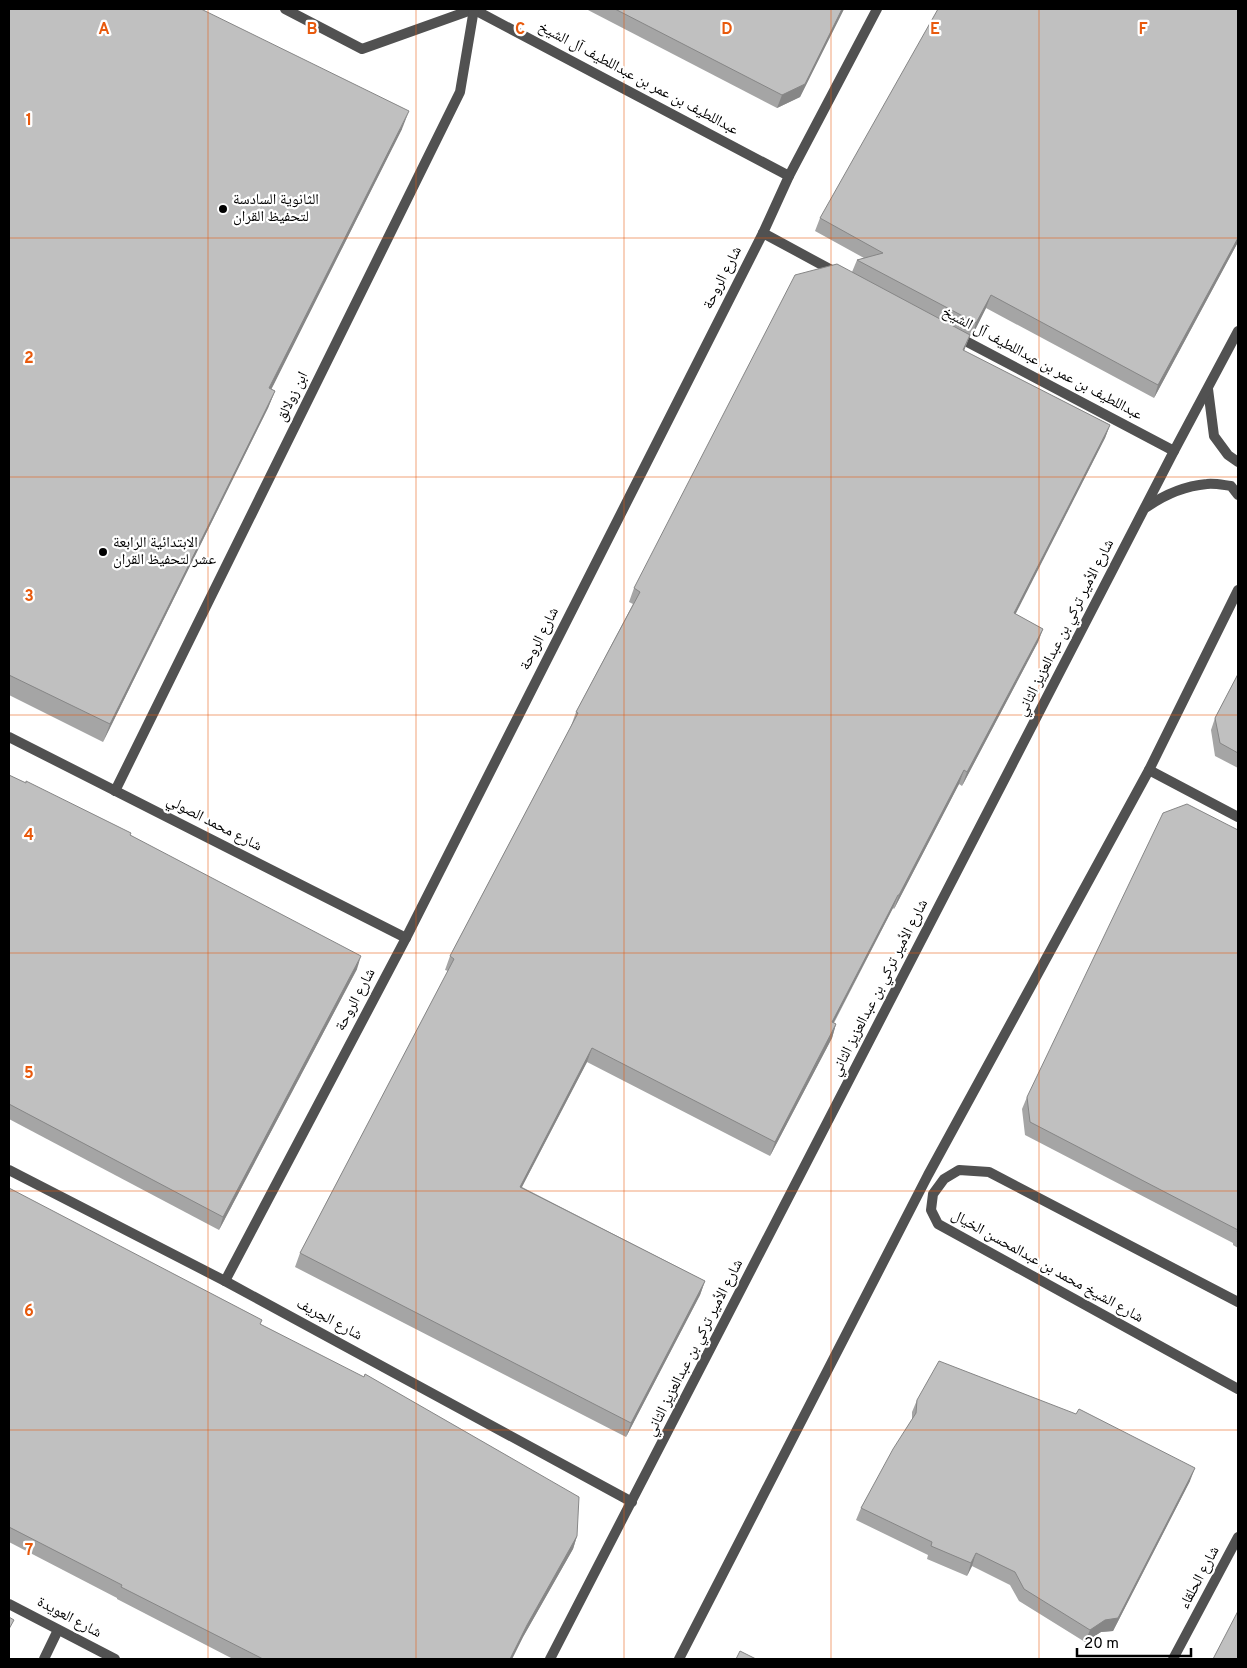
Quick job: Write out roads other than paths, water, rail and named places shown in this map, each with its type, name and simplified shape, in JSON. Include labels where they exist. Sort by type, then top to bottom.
[{"type":"street","points":[[285,9],[362,49],[474,9]]},
{"type":"street","name":"عبداللطيف بن عمر بن عبداللطيف آل الشيخ","points":[[474,9],[789,176]]},
{"type":"street","name":"ابن زولالق","points":[[115,791],[460,92],[474,9]]},
{"type":"street","name":"شارع الروحة","points":[[225,1281],[406,938],[763,233],[789,176],[877,9]]},
{"type":"street","points":[[763,233],[850,279]]},
{"type":"street","name":"عبداللطيف بن عمر بن عبداللطيف آل الشيخ","points":[[946,330],[1174,451]]},
{"type":"street","name":"شارع الأمير تركي بن عبدالعزيز الثاني","points":[[550,1659],[1174,451],[1238,331]]},
{"type":"street","points":[[1208,389],[1214,436],[1228,455],[1238,462]]},
{"type":"street","points":[[1144,510],[1162,496],[1207,484],[1231,486],[1238,495]]},
{"type":"street","points":[[679,1659],[928,1175],[1149,770],[1238,590]]},
{"type":"street","name":"شارع محمد الصولي","points":[[9,737],[406,938]]},
{"type":"street","points":[[1149,770],[1238,817]]},
{"type":"street","name":"شارع الجريف","points":[[9,1170],[225,1281],[632,1502]]},
{"type":"street","name":"شارع الشيخ محمد بن عبدالمحسن الخيال","points":[[1238,1302],[989,1172],[959,1170],[944,1179],[933,1194],[931,1210],[938,1224],[1238,1389]]},
{"type":"street","name":"شارع الحلقاء","points":[[1174,1659],[1238,1537]]},
{"type":"street","name":"شارع العويدة","points":[[9,1604],[115,1659]]},
{"type":"street","points":[[44,1659],[58,1630]]},
{"type":"place","name":"الثانوية السادسة لتحفيظ القران","points":[[223,209]]},
{"type":"place","name":"الابتدائية الرابعة عشر لتحفيظ القران","points":[[103,552]]}]
